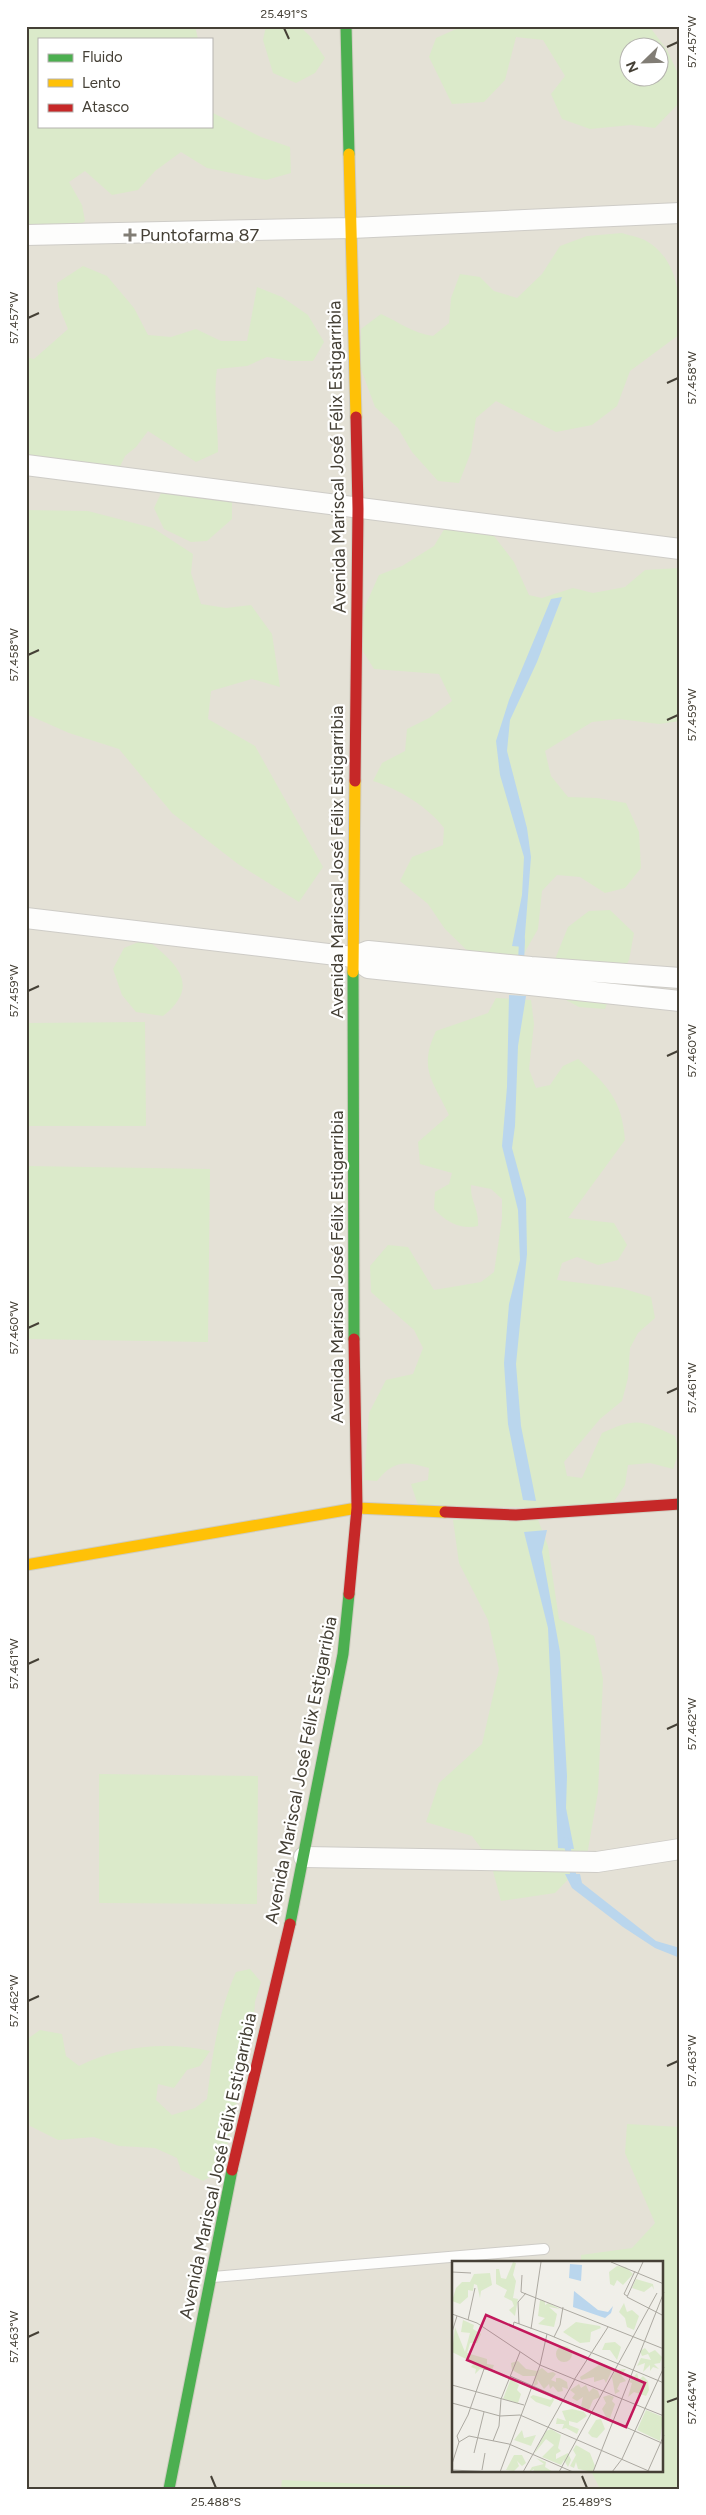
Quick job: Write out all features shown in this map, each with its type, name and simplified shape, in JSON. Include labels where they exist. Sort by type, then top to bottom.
[{"type":"main road","name":"Avenida Mariscal José Félix Estigarribia","points":[[169,2489],[230,2180],[304,1857],[343,1654],[358,1508],[353,1257],[353,957],[358,509],[346,26]]},
{"type":"main road","points":[[26,1565],[358,1508],[516,1515],[680,1504]]},
{"type":"street","points":[[26,235],[351,228],[680,214]]},
{"type":"street","points":[[26,464],[358,509],[680,549]]},
{"type":"street","points":[[26,918],[353,957],[368,968],[474,971],[531,976],[680,978]]},
{"type":"street","points":[[531,976],[680,1001]]},
{"type":"street","points":[[304,1857],[597,1862],[680,1849]]},
{"type":"lane","points":[[211,2277],[544,2249]]},
{"type":"shaded area","points":[[26,26],[680,26],[680,2489],[26,2489]]},
{"type":"green space","points":[[26,26],[195,26],[198,38],[38,38],[38,128],[212,128],[212,112],[261,137],[290,147],[291,173],[266,180],[207,168],[181,152],[155,171],[138,190],[112,195],[85,171],[69,182],[82,205],[85,221],[58,243],[26,231]]},
{"type":"green space","points":[[266,26],[299,26],[310,36],[325,58],[315,73],[296,83],[273,73],[263,40]]},
{"type":"green space","points":[[463,26],[649,26],[658,38],[618,38],[618,88],[668,88],[668,52],[680,78],[677,105],[655,128],[631,125],[590,129],[562,119],[551,94],[565,76],[543,40],[516,37],[505,80],[484,102],[452,104],[429,57],[436,38]]},
{"type":"green space","points":[[622,233],[648,242],[659,250],[666,260],[676,283],[680,309],[680,334],[630,371],[617,406],[592,425],[556,432],[496,401],[476,418],[471,452],[459,483],[438,481],[412,452],[398,428],[375,407],[361,369],[361,329],[381,314],[413,330],[433,336],[449,323],[451,298],[460,274],[480,277],[494,291],[517,298],[542,274],[560,246],[587,236]]},
{"type":"green space","points":[[83,266],[107,276],[134,308],[148,335],[171,337],[196,329],[221,341],[247,341],[257,287],[282,297],[308,315],[324,342],[313,361],[290,361],[267,357],[247,366],[217,369],[218,452],[196,462],[148,431],[136,447],[125,456],[113,481],[26,469],[26,357],[34,359],[68,329],[59,307],[57,283]]},
{"type":"green space","points":[[163,489],[232,500],[232,519],[207,541],[191,542],[164,529],[154,508]]},
{"type":"green space","points":[[26,510],[88,511],[153,528],[193,554],[191,573],[201,604],[226,608],[251,605],[272,634],[280,687],[252,679],[211,691],[208,719],[255,746],[323,867],[299,902],[238,864],[172,813],[119,749],[69,733],[26,714]]},
{"type":"green space","points":[[466,519],[494,536],[514,562],[529,595],[542,598],[573,588],[593,593],[625,587],[645,570],[680,568],[680,721],[659,724],[619,719],[592,722],[545,751],[551,776],[568,797],[597,798],[626,803],[639,832],[641,868],[625,888],[605,893],[580,877],[557,875],[542,891],[538,929],[518,964],[478,961],[445,929],[428,904],[400,881],[412,857],[443,845],[444,828],[430,813],[412,800],[383,784],[373,781],[382,763],[405,751],[407,729],[429,718],[452,701],[439,674],[374,669],[357,642],[366,604],[379,575],[402,566],[434,546],[448,523]]},
{"type":"green space","points":[[610,910],[634,933],[629,960],[613,988],[605,1009],[579,1007],[555,994],[551,969],[568,927],[589,911]]},
{"type":"green space","points":[[146,939],[175,966],[183,984],[181,994],[175,1005],[163,1016],[136,1012],[122,995],[113,969],[124,948]]},
{"type":"green space","points":[[496,998],[531,1000],[534,1024],[529,1069],[536,1088],[550,1085],[563,1066],[578,1059],[605,1085],[616,1103],[623,1126],[625,1140],[568,1218],[614,1223],[627,1245],[618,1260],[598,1265],[577,1257],[562,1263],[557,1280],[621,1288],[651,1297],[655,1318],[638,1333],[630,1348],[628,1378],[622,1401],[600,1419],[564,1462],[567,1476],[582,1478],[602,1433],[623,1424],[639,1422],[675,1436],[679,1452],[673,1469],[650,1463],[628,1465],[625,1485],[609,1509],[418,1505],[411,1484],[428,1480],[429,1468],[413,1464],[395,1466],[383,1474],[377,1481],[364,1480],[369,1413],[386,1380],[413,1374],[423,1348],[414,1330],[371,1292],[370,1266],[388,1245],[408,1247],[434,1290],[481,1282],[494,1272],[502,1219],[502,1199],[491,1189],[471,1185],[478,1226],[460,1226],[444,1218],[434,1209],[435,1192],[449,1184],[452,1173],[420,1164],[418,1142],[449,1115],[433,1084],[428,1065],[428,1055],[436,1031],[488,1013]]},
{"type":"green space","points":[[145,1022],[146,1126],[26,1126],[26,1023]]},
{"type":"green space","points":[[26,1166],[210,1169],[208,1342],[26,1339]]},
{"type":"green space","points":[[537,1517],[548,1546],[559,1619],[594,1636],[603,1679],[598,1792],[586,1861],[555,1893],[501,1901],[490,1860],[472,1836],[426,1822],[439,1783],[482,1744],[499,1669],[488,1620],[459,1563],[453,1520]]},
{"type":"green space","points":[[99,1774],[258,1776],[257,1904],[99,1903]]},
{"type":"green space","points":[[250,1969],[261,1982],[255,2002],[253,2029],[222,2170],[203,2181],[181,2170],[177,2158],[155,2148],[119,2146],[94,2137],[58,2140],[30,2126],[26,2101],[26,2040],[40,2030],[62,2034],[66,2056],[79,2066],[110,2054],[143,2047],[177,2046],[210,2051],[200,2066],[187,2070],[174,2088],[158,2084],[156,2100],[172,2115],[195,2108],[207,2099],[217,2035],[230,1987],[236,1972]]},
{"type":"green space","points":[[627,2124],[680,2127],[680,2489],[600,2489],[592,2472],[664,2472],[664,2261],[581,2261],[581,2255],[632,2248],[655,2223],[625,2153]]},
{"type":"green space","points":[[282,2480],[425,2487],[426,2489],[281,2489]]},
{"type":"water","points":[[562,597],[537,662],[510,720],[507,751],[527,828],[531,857],[524,947],[512,946],[522,895],[524,857],[500,775],[496,741],[509,700],[551,599]]},
{"type":"water","points":[[509,995],[526,996],[518,1046],[515,1126],[512,1148],[526,1199],[527,1254],[516,1364],[521,1426],[536,1501],[523,1500],[508,1424],[504,1363],[509,1304],[520,1260],[518,1210],[502,1146],[507,1087]]},
{"type":"water","points":[[547,1530],[542,1552],[560,1652],[567,1776],[566,1808],[574,1849],[558,1848],[548,1628],[524,1532]]},
{"type":"water","points":[[565,1874],[580,1874],[582,1883],[656,1941],[680,1948],[680,1958],[655,1948],[623,1927],[572,1888]]},
{"type":"waterway","points":[[521,963],[522,940]]},
{"type":"waterway","points":[[566,1840],[576,1881]]},
{"type":"traffic: fast","points":[[346,26],[349,154]]},
{"type":"traffic: fast","points":[[353,972],[354,1339]]},
{"type":"traffic: fast","points":[[290,1924],[343,1654],[349,1594]]},
{"type":"traffic: fast","points":[[169,2489],[232,2170]]},
{"type":"traffic: slow","points":[[349,154],[356,417]]},
{"type":"traffic: slow","points":[[353,972],[355,781]]},
{"type":"traffic: slow","points":[[26,1565],[357,1508],[445,1512]]},
{"type":"traffic: jam","points":[[355,781],[358,509],[356,417]]},
{"type":"traffic: jam","points":[[349,1594],[357,1508],[354,1339]]},
{"type":"traffic: jam","points":[[445,1512],[516,1515],[680,1504]]},
{"type":"traffic: jam","points":[[232,2170],[290,1924]]},
{"type":"place","name":"Puntofarma 87","points":[[130,235]]}]
